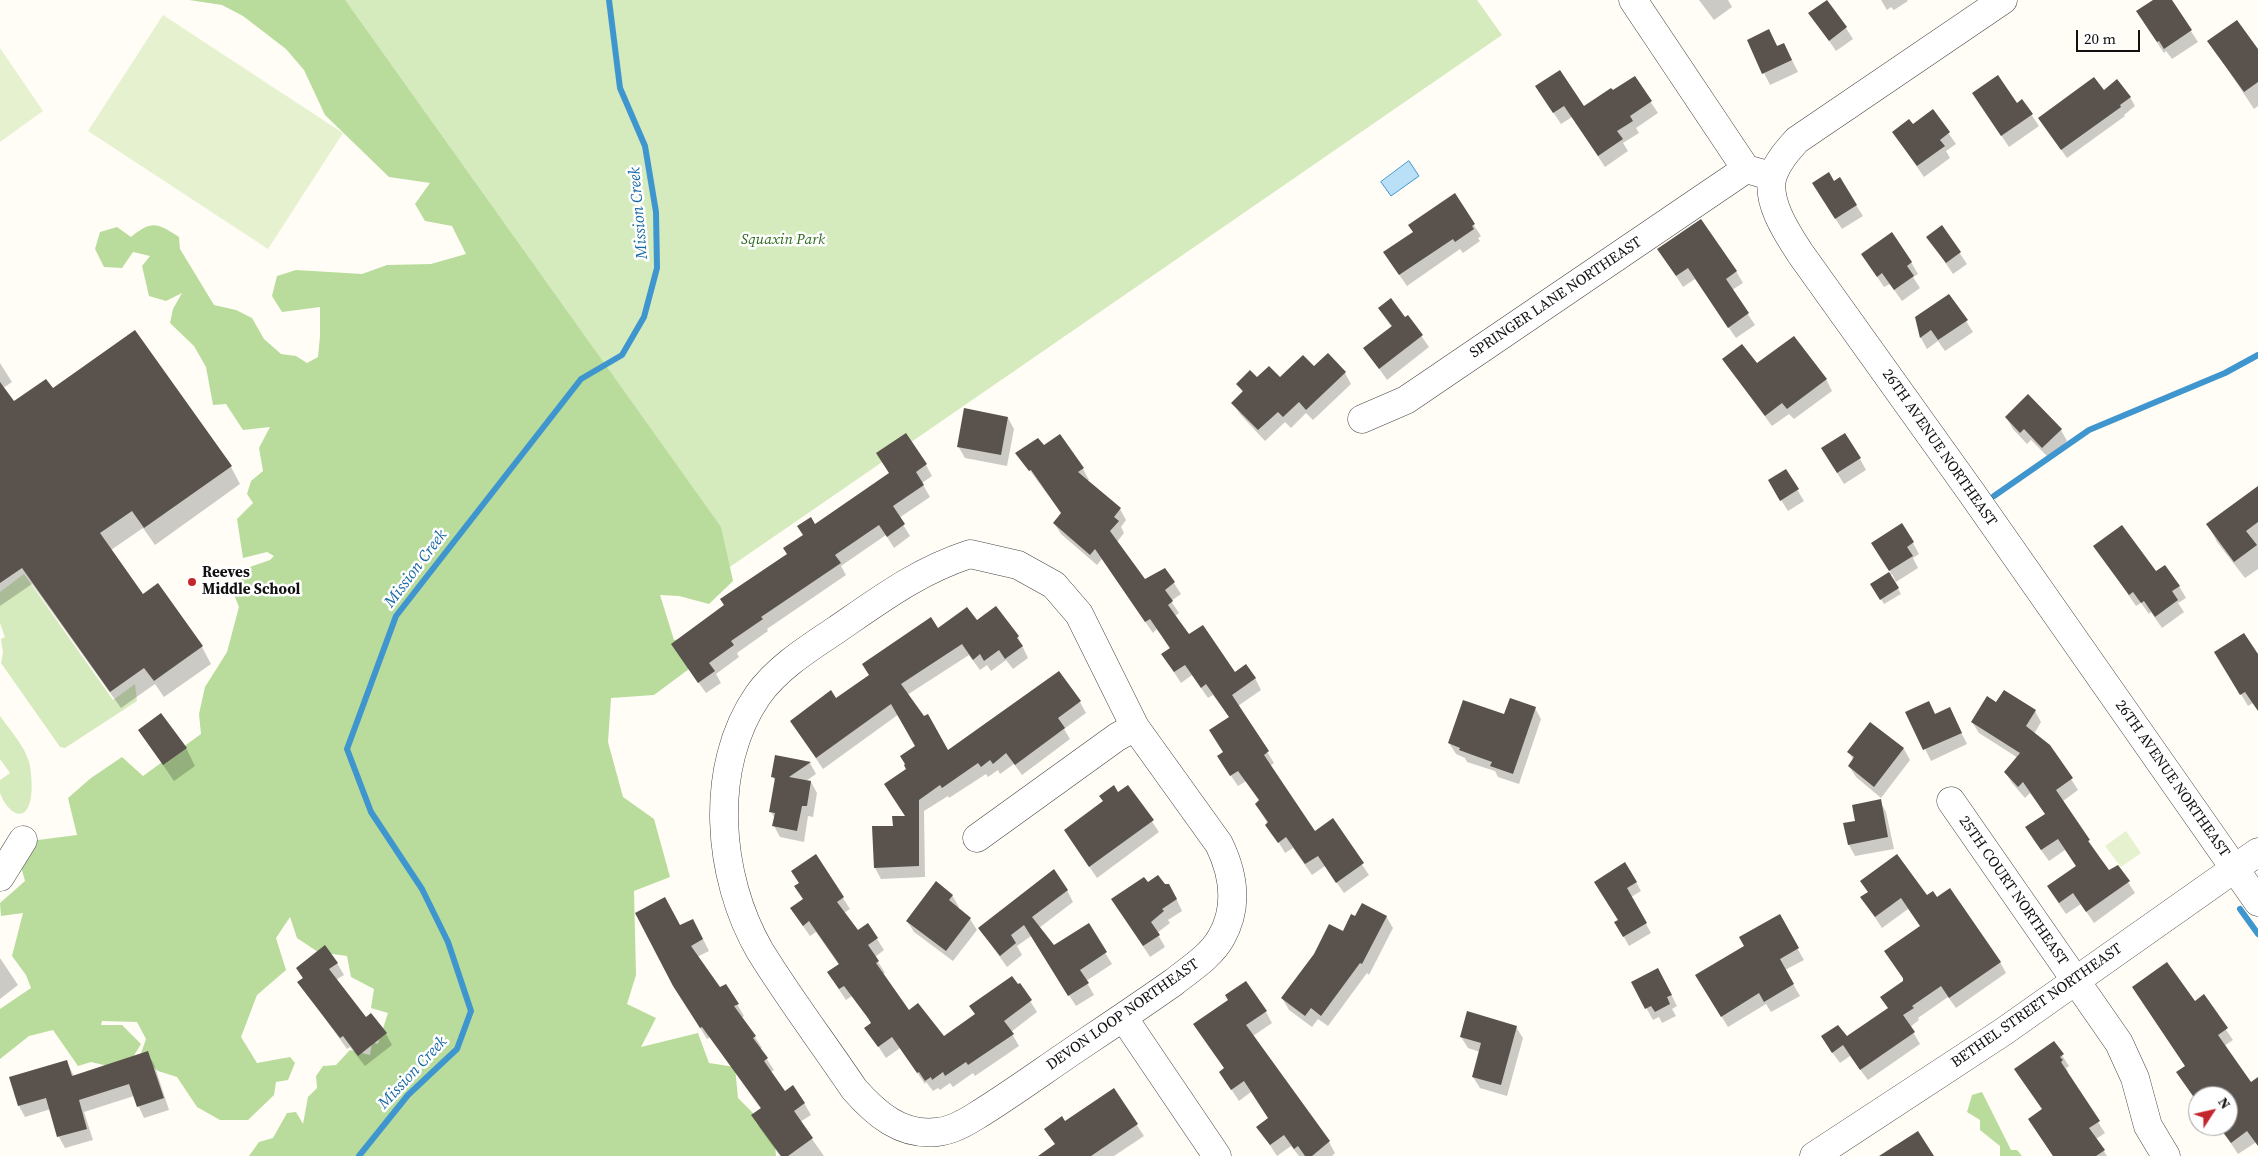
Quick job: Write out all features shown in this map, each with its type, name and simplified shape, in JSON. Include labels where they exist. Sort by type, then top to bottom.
[{"type":"street","points":[[1633,0],[1746,169],[1772,176],[1782,157],[1797,140],[1817,124],[2003,0]]},
{"type":"street","name":"SPRINGER LANE NORTHEAST","points":[[1362,419],[1406,400],[1746,169]]},
{"type":"street","name":"26TH AVENUE NORTHEAST","points":[[1772,176],[1773,200],[1783,225],[1800,253],[1971,492],[2258,902]]},
{"type":"street","name":"DEVON LOOP NORTHEAST","points":[[970,554],[1018,565],[1054,585],[1079,614],[1135,727],[1219,844],[1228,864],[1233,887],[1228,923],[1220,940],[1209,954],[1124,1017],[974,1117],[938,1132],[909,1130],[889,1122],[870,1107],[854,1088],[760,950],[737,897],[728,861],[724,823],[726,791],[733,748],[744,718],[760,693],[807,650],[902,584],[943,563],[970,554]]},
{"type":"street","points":[[977,838],[1117,737],[1135,727]]},
{"type":"street","name":"25TH COURT NORTHEAST","points":[[1951,802],[2119,1043],[2135,1078],[2148,1126],[2166,1156]]},
{"type":"street","points":[[0,877],[23,840]]},
{"type":"street","name":"BETHEL STREET NORTHEAST","points":[[1818,1155],[1995,1037],[2258,852]]},
{"type":"street","points":[[1124,1017],[1217,1156]]},
{"type":"green space","points":[[189,0],[345,0],[721,527],[733,581],[709,604],[679,596],[660,595],[674,640],[683,639],[693,666],[654,695],[611,698],[608,742],[623,797],[654,819],[670,877],[634,891],[636,975],[627,1004],[656,1018],[641,1047],[698,1033],[709,1063],[735,1067],[738,1098],[774,1134],[776,1156],[249,1156],[259,1142],[273,1138],[287,1113],[296,1112],[303,1124],[308,1097],[317,1088],[316,1076],[323,1066],[336,1065],[350,1050],[370,1055],[372,1042],[378,1044],[388,1013],[371,1008],[374,989],[351,977],[347,956],[318,952],[297,938],[290,917],[276,938],[286,970],[257,995],[241,1037],[257,1063],[290,1057],[295,1063],[288,1080],[276,1082],[274,1095],[248,1120],[220,1120],[197,1107],[177,1077],[158,1071],[140,1056],[146,1039],[137,1022],[102,1021],[101,1025],[122,1025],[141,1044],[125,1070],[91,1062],[78,1066],[53,1030],[29,1036],[0,1059],[0,1009],[31,988],[26,975],[12,956],[23,913],[1,916],[0,903],[25,881],[18,856],[30,841],[77,835],[68,798],[91,778],[122,757],[143,776],[201,734],[199,714],[205,687],[227,652],[239,607],[235,597],[244,569],[270,560],[274,556],[267,552],[243,558],[237,519],[253,503],[247,494],[251,481],[263,471],[259,448],[270,427],[243,430],[226,404],[213,405],[206,367],[194,346],[170,323],[173,309],[182,293],[166,301],[149,296],[142,266],[150,256],[133,252],[122,268],[104,267],[95,249],[100,232],[117,227],[131,237],[144,228],[155,225],[179,237],[180,249],[214,305],[236,310],[252,318],[264,339],[281,354],[296,356],[307,363],[318,357],[320,307],[282,312],[272,296],[277,276],[296,270],[362,274],[387,265],[431,264],[466,254],[452,226],[425,221],[415,204],[430,183],[389,177],[325,115],[304,70],[286,49],[243,16],[222,5]]},
{"type":"green space","name":"Squaxin Park","points":[[321,0],[1477,0],[1502,35],[724,571]]},
{"type":"green space","points":[[163,15],[343,133],[268,249],[88,131]]},
{"type":"green space","points":[[0,48],[43,111],[0,142]]},
{"type":"green space","points":[[24,574],[113,700],[135,684],[137,701],[65,748],[60,747],[1,663],[3,653],[1,639],[5,637],[0,623],[0,592]]},
{"type":"green space","points":[[0,716],[20,744],[29,762],[32,781],[31,797],[27,810],[19,814],[15,813],[5,803],[0,792],[0,780],[10,773],[0,759]]},
{"type":"green space","points":[[2126,831],[2141,853],[2121,867],[2105,846]]},
{"type":"green space","points":[[1982,1092],[2011,1150],[2017,1150],[2022,1156],[2000,1156],[2000,1146],[1980,1130],[1980,1120],[1967,1112],[1972,1095]]},
{"type":"water","points":[[1409,161],[1419,176],[1391,196],[1381,182]]},
{"type":"building","points":[[1827,0],[1847,27],[1829,41],[1808,13]]},
{"type":"building","points":[[2153,0],[2172,0],[2192,30],[2164,49],[2136,11]]},
{"type":"building","points":[[2237,20],[2258,49],[2258,82],[2244,92],[2207,41]]},
{"type":"building","points":[[1769,29],[1777,46],[1784,43],[1792,60],[1762,74],[1747,40]]},
{"type":"building","points":[[1560,70],[1584,106],[1611,88],[1613,90],[1635,76],[1652,101],[1630,116],[1633,121],[1617,131],[1623,139],[1598,156],[1564,106],[1553,113],[1535,86]]},
{"type":"building","points":[[1998,75],[2017,103],[2022,99],[2033,114],[2001,136],[1972,93]]},
{"type":"building","points":[[2094,77],[2104,90],[2117,79],[2131,97],[2120,105],[2121,107],[2061,150],[2038,118]]},
{"type":"building","points":[[1933,109],[1950,132],[1940,140],[1945,146],[1917,166],[1892,132],[1909,119],[1913,124]]},
{"type":"building","points":[[1829,172],[1834,181],[1840,177],[1857,205],[1835,219],[1812,183]]},
{"type":"building","points":[[1455,193],[1475,224],[1472,226],[1474,229],[1455,242],[1453,239],[1399,275],[1383,252],[1413,232],[1408,225]]},
{"type":"building","points":[[1701,219],[1737,271],[1726,279],[1749,313],[1728,328],[1688,268],[1676,276],[1657,249]]},
{"type":"building","points":[[1942,225],[1961,252],[1946,263],[1926,237]]},
{"type":"building","points":[[1892,232],[1912,262],[1907,266],[1914,276],[1894,290],[1882,273],[1877,277],[1861,254]]},
{"type":"building","points":[[1949,294],[1968,320],[1938,340],[1931,330],[1920,338],[1915,317]]},
{"type":"building","points":[[1391,298],[1405,317],[1408,315],[1423,335],[1379,369],[1363,348],[1392,326],[1378,308]]},
{"type":"building","points":[[135,330],[232,466],[144,528],[132,511],[100,533],[143,594],[158,583],[203,646],[154,681],[144,668],[110,692],[22,568],[0,583],[0,382],[14,401],[46,379],[53,388]]},
{"type":"building","points":[[1794,336],[1827,379],[1787,409],[1782,403],[1765,416],[1722,359],[1742,344],[1757,363]]},
{"type":"building","points":[[1328,353],[1346,372],[1306,410],[1299,402],[1283,417],[1278,412],[1258,430],[1231,403],[1243,391],[1236,384],[1250,370],[1257,377],[1269,366],[1280,377],[1303,355],[1314,366]]},
{"type":"building","points":[[2028,394],[2062,429],[2042,448],[2024,429],[2020,433],[2005,417]]},
{"type":"building","points":[[964,408],[1008,417],[1001,455],[957,447]]},
{"type":"building","points":[[906,433],[927,464],[916,472],[924,485],[893,506],[905,524],[887,537],[879,525],[835,555],[841,563],[761,617],[763,619],[731,641],[734,645],[709,663],[715,671],[698,683],[671,644],[724,605],[720,599],[787,554],[783,548],[803,535],[797,526],[811,517],[815,524],[889,473],[876,453]]},
{"type":"building","points":[[1845,433],[1861,458],[1837,473],[1821,448]]},
{"type":"building","points":[[1060,434],[1084,468],[1078,472],[1121,508],[1114,517],[1119,521],[1110,531],[1145,579],[1165,568],[1175,582],[1165,590],[1173,601],[1168,605],[1189,634],[1203,625],[1235,672],[1246,664],[1256,678],[1232,695],[1269,751],[1264,755],[1315,831],[1333,818],[1364,863],[1336,883],[1318,856],[1305,864],[1286,837],[1278,843],[1265,825],[1268,822],[1255,804],[1259,800],[1238,771],[1230,776],[1217,756],[1223,752],[1209,730],[1229,717],[1206,684],[1201,688],[1185,665],[1174,672],[1161,654],[1170,648],[1150,619],[1145,622],[1095,549],[1090,555],[1053,523],[1061,513],[1031,470],[1029,471],[1015,453],[1038,438],[1044,445]]},
{"type":"building","points":[[1786,469],[1799,489],[1780,501],[1768,480]]},
{"type":"building","points":[[2258,486],[2258,522],[2246,531],[2257,545],[2234,562],[2206,524]]},
{"type":"building","points":[[1902,523],[1914,542],[1907,547],[1913,556],[1889,571],[1871,543]]},
{"type":"building","points":[[2122,525],[2156,571],[2165,565],[2180,586],[2172,591],[2178,600],[2155,617],[2144,601],[2141,603],[2133,592],[2129,595],[2093,546]]},
{"type":"building","points":[[1889,572],[1899,588],[1880,600],[1870,584]]},
{"type":"building","points":[[996,606],[1019,636],[1017,638],[1023,646],[1005,659],[999,650],[984,661],[980,654],[973,660],[962,644],[901,684],[924,716],[928,714],[948,750],[1059,671],[1081,701],[1058,718],[1065,728],[1015,765],[1006,753],[993,764],[990,760],[981,767],[978,763],[942,788],[940,785],[919,800],[919,866],[874,868],[872,826],[893,826],[892,816],[905,816],[884,784],[906,769],[900,756],[915,746],[891,704],[816,758],[790,721],[831,690],[836,698],[869,675],[862,664],[931,617],[938,628],[967,607],[977,620]]},
{"type":"building","points":[[2244,633],[2258,654],[2258,711],[2245,692],[2240,695],[2214,652]]},
{"type":"building","points":[[2004,690],[2036,710],[2026,726],[2050,745],[2073,778],[2056,790],[2109,870],[2118,865],[2130,881],[2086,912],[2073,893],[2059,903],[2047,886],[2076,866],[2058,839],[2041,850],[2025,827],[2045,814],[2023,782],[2018,787],[2004,772],[2020,753],[1971,722],[1987,696],[1996,702]]},
{"type":"building","points":[[1510,698],[1536,707],[1513,774],[1490,766],[1492,762],[1459,750],[1460,748],[1448,743],[1463,700],[1504,714]]},
{"type":"building","points":[[1929,701],[1935,714],[1950,707],[1962,733],[1923,750],[1905,712]]},
{"type":"building","points":[[161,713],[187,748],[163,765],[138,730]]},
{"type":"building","points":[[1870,722],[1904,748],[1874,787],[1848,766],[1854,757],[1847,752]]},
{"type":"building","points":[[775,755],[811,762],[789,777],[811,781],[807,806],[802,806],[797,831],[772,826],[775,813],[769,812],[775,778],[771,777]]},
{"type":"building","points":[[1114,785],[1118,792],[1128,785],[1154,820],[1089,867],[1064,830],[1103,801],[1099,796]]},
{"type":"building","points":[[1881,799],[1888,837],[1848,845],[1843,823],[1855,821],[1852,805]]},
{"type":"building","points":[[816,854],[844,897],[837,902],[858,930],[868,923],[878,938],[868,945],[879,961],[876,963],[909,1010],[918,1003],[944,1036],[975,1014],[969,1006],[1012,976],[1018,984],[1020,983],[1032,1000],[1004,1021],[1014,1034],[968,1065],[966,1062],[945,1076],[943,1072],[932,1080],[931,1077],[925,1081],[919,1072],[917,1073],[892,1037],[878,1047],[864,1028],[871,1023],[868,1018],[844,986],[839,989],[827,972],[839,964],[809,921],[803,926],[790,908],[803,899],[794,886],[799,883],[791,871]]},
{"type":"building","points":[[1897,854],[1927,895],[1933,891],[1937,897],[1950,888],[2001,962],[1949,998],[1941,986],[1912,1006],[1914,1008],[1903,1015],[1915,1032],[1860,1070],[1843,1045],[1832,1053],[1821,1036],[1838,1025],[1847,1036],[1888,1008],[1880,997],[1903,981],[1903,978],[1884,951],[1920,926],[1901,898],[1875,917],[1860,897],[1868,892],[1860,881]]},
{"type":"building","points":[[1625,862],[1637,882],[1627,888],[1647,923],[1623,937],[1614,922],[1618,920],[1594,882]]},
{"type":"building","points":[[1054,869],[1068,890],[1032,917],[1054,945],[1089,923],[1107,952],[1080,970],[1089,983],[1068,996],[1024,925],[1011,935],[1016,943],[1000,956],[978,928]]},
{"type":"building","points":[[1158,875],[1165,884],[1169,884],[1177,899],[1162,909],[1164,911],[1151,922],[1160,935],[1143,946],[1111,899],[1144,877],[1148,882]]},
{"type":"building","points":[[936,881],[953,895],[949,900],[971,918],[946,951],[906,921]]},
{"type":"building","points":[[665,897],[680,925],[693,919],[703,939],[691,946],[720,987],[726,984],[739,1004],[734,1006],[756,1036],[753,1038],[768,1058],[764,1061],[785,1091],[793,1085],[805,1103],[794,1111],[813,1138],[788,1156],[781,1156],[751,1115],[761,1108],[702,1027],[700,1028],[673,986],[635,913]]},
{"type":"building","points":[[1362,903],[1387,916],[1362,964],[1360,963],[1321,1016],[1311,1008],[1305,1016],[1281,998],[1314,954],[1329,924],[1343,931],[1351,914],[1355,916]]},
{"type":"building","points":[[1780,914],[1799,948],[1780,959],[1794,984],[1764,1002],[1759,993],[1721,1017],[1695,975],[1744,946],[1739,937]]},
{"type":"building","points":[[325,945],[338,963],[329,969],[366,1017],[371,1013],[387,1033],[358,1056],[343,1036],[340,1038],[297,982],[303,978],[296,968]]},
{"type":"building","points":[[2167,962],[2195,1001],[2204,994],[2228,1028],[2218,1035],[2251,1082],[2258,1077],[2258,1146],[2247,1131],[2231,1143],[2226,1136],[2238,1136],[2238,1086],[2188,1086],[2188,1089],[2176,1072],[2185,1066],[2132,987]]},
{"type":"building","points":[[1658,968],[1672,995],[1667,997],[1670,1004],[1655,1012],[1651,1006],[1645,1009],[1631,982]]},
{"type":"building","points":[[1246,981],[1267,1011],[1246,1025],[1330,1141],[1312,1156],[1305,1156],[1298,1146],[1294,1149],[1284,1135],[1270,1145],[1256,1127],[1268,1118],[1244,1081],[1231,1090],[1219,1072],[1224,1068],[1193,1024],[1228,1000],[1225,995]]},
{"type":"building","points":[[1467,1011],[1517,1026],[1501,1085],[1472,1077],[1481,1043],[1460,1037]]},
{"type":"building","points":[[2054,1041],[2064,1054],[2060,1057],[2063,1060],[2061,1062],[2100,1121],[2089,1128],[2105,1150],[2096,1156],[2053,1156],[2028,1119],[2042,1109],[2014,1069]]},
{"type":"building","points":[[148,1051],[164,1098],[137,1107],[129,1084],[79,1100],[87,1129],[57,1137],[46,1098],[18,1106],[9,1077],[67,1060],[72,1076]]},
{"type":"building","points":[[1114,1088],[1138,1124],[1091,1156],[1038,1156],[1055,1144],[1044,1129],[1062,1116],[1065,1121]]},
{"type":"building","points":[[1918,1131],[1934,1156],[1879,1156]]},
{"type":"waterway","name":"Mission Creek","points":[[359,1156],[408,1095],[457,1049],[471,1011],[448,942],[422,889],[371,812],[347,749],[396,616],[581,379],[622,355],[644,317],[657,268],[656,212],[645,146],[620,88],[609,0]]},
{"type":"waterway","points":[[1994,496],[2089,430],[2225,373],[2258,355]]},
{"type":"waterway","points":[[2240,909],[2258,934]]},
{"type":"place","name":"Reeves Middle School","points":[[192,582]]}]
